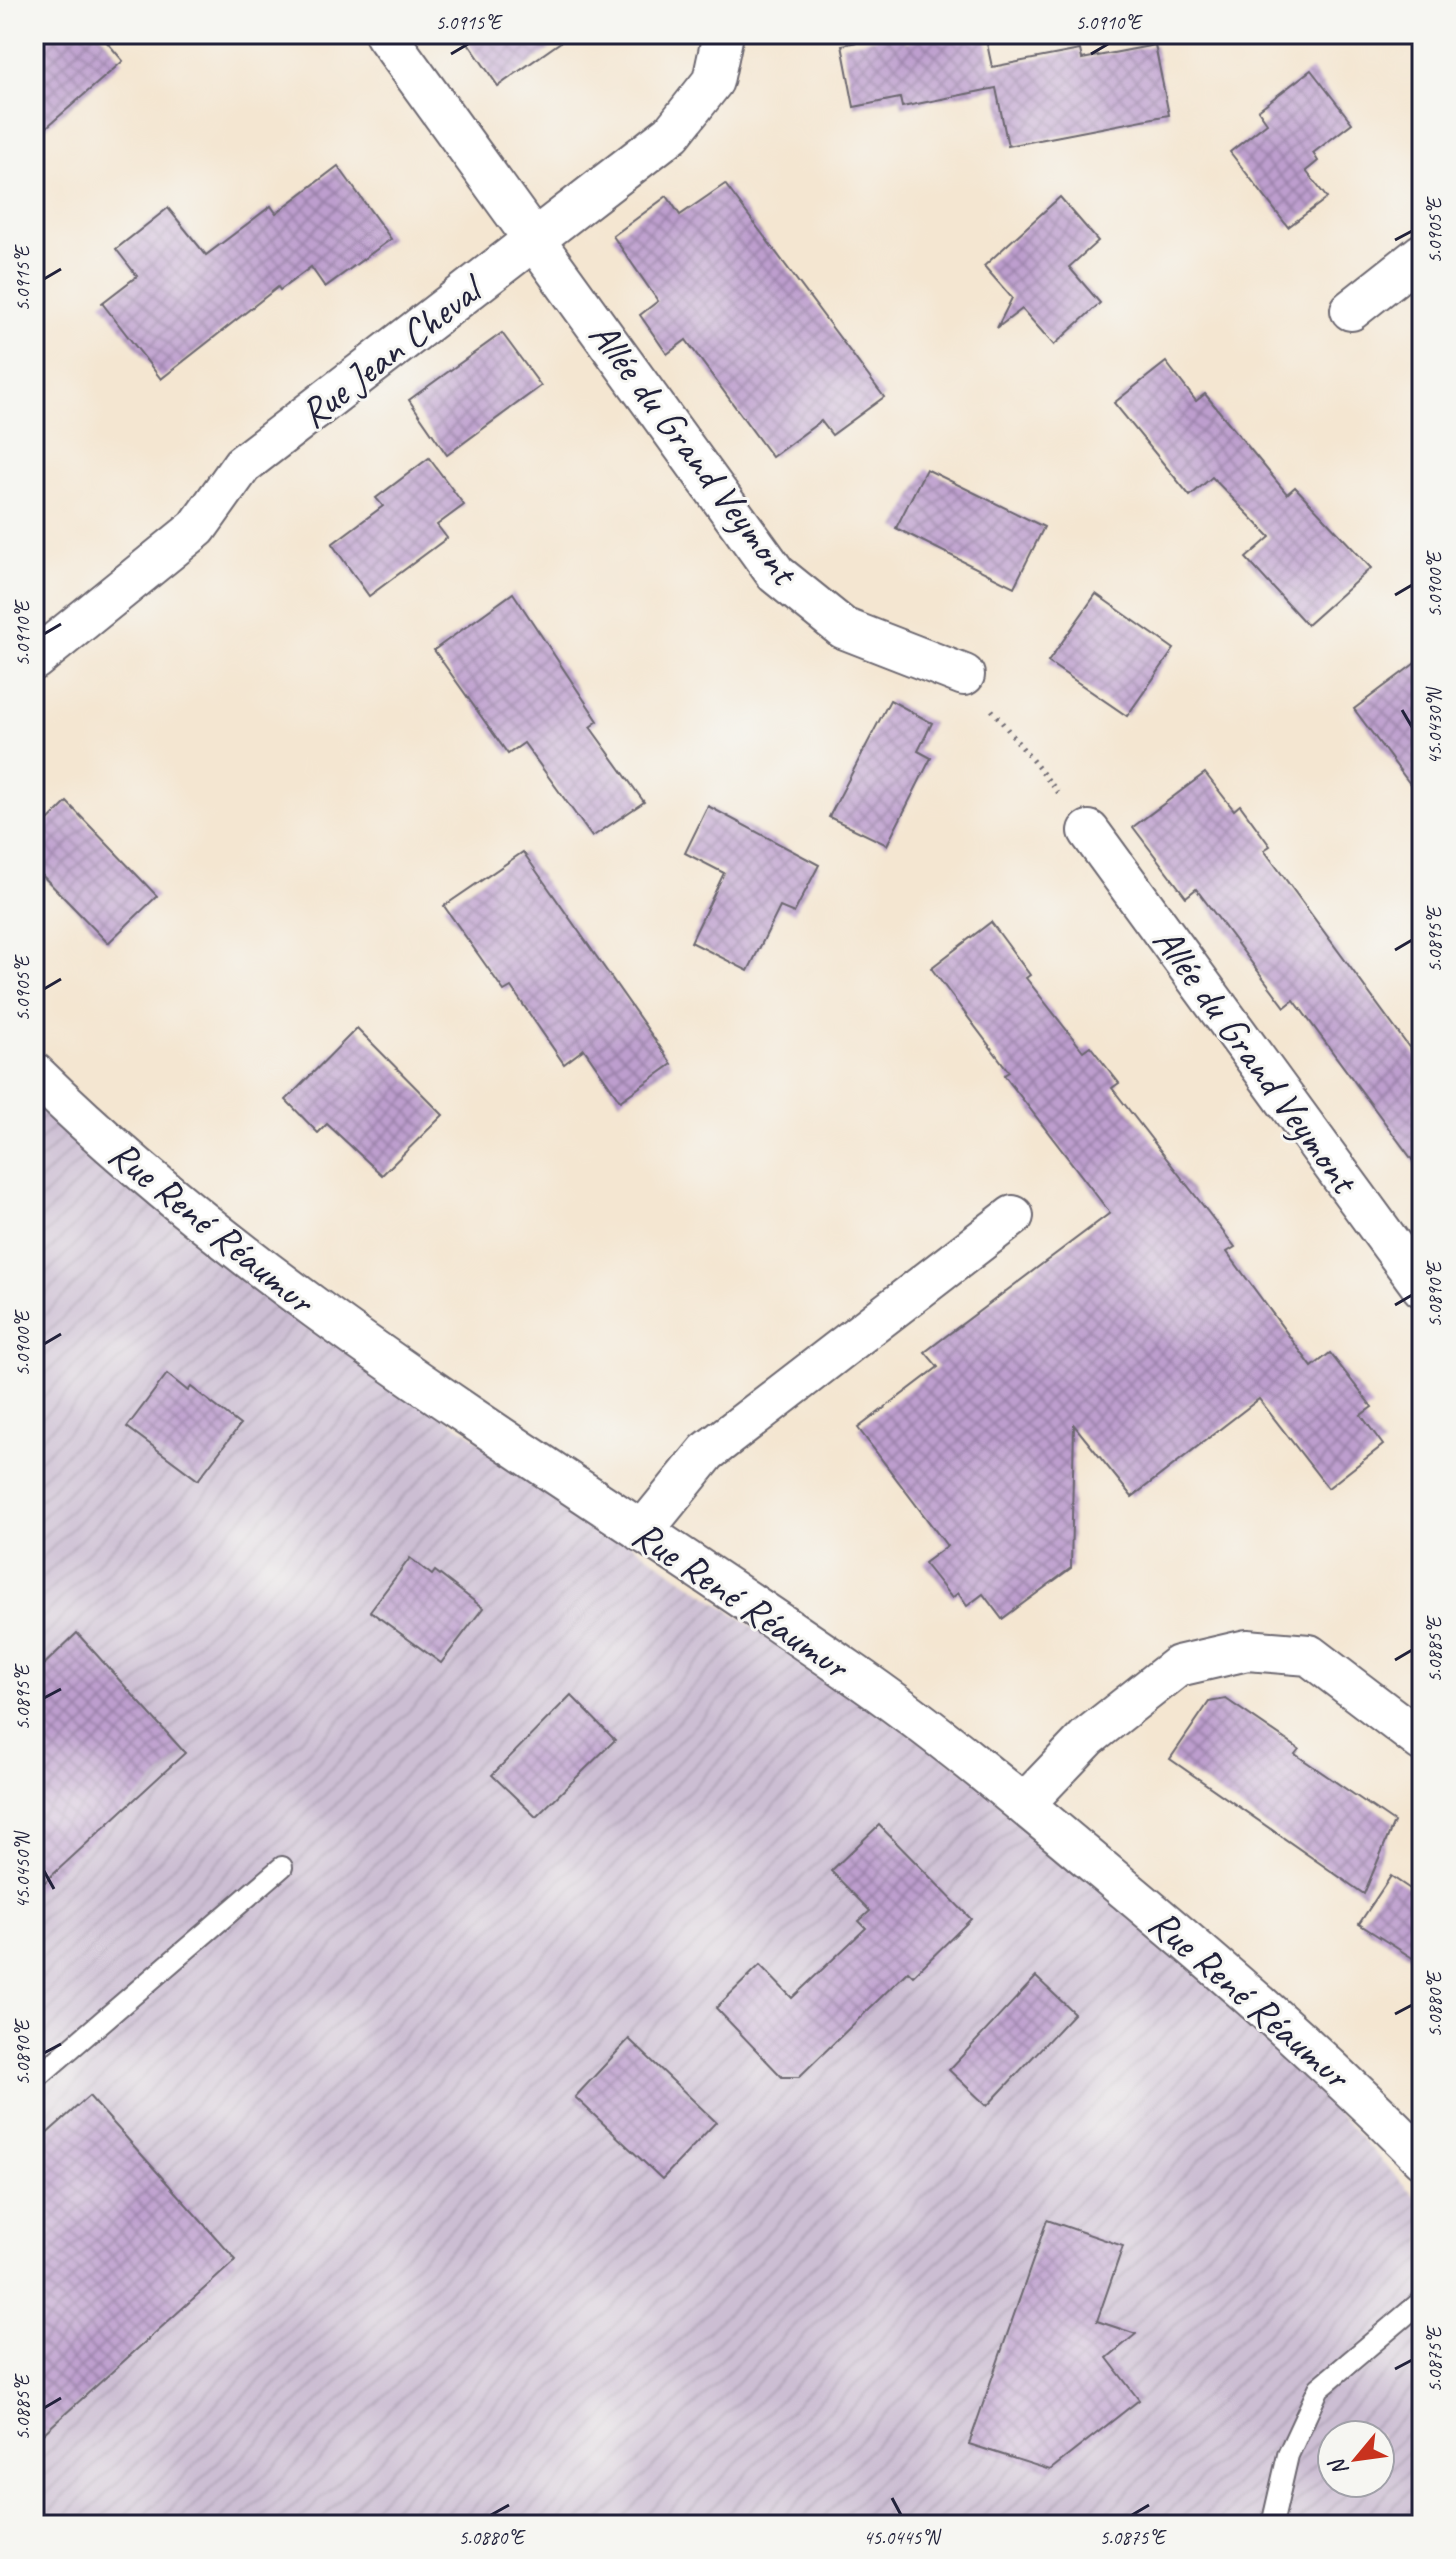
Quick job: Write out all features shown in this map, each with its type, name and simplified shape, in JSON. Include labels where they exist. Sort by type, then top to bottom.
[{"type":"street","name":"Allée du Grand Veymont","points":[[385,34],[536,238],[776,574],[843,628],[964,675]]},
{"type":"street","name":"Rue Jean Cheval","points":[[34,660],[197,528],[242,465],[672,133],[713,81],[723,34]]},
{"type":"street","points":[[1351,310],[1422,254]]},
{"type":"street","name":"Allée du Grand Veymont","points":[[1089,831],[1422,1287]]},
{"type":"street","name":"Rue René Réaumur","points":[[34,1073],[95,1133],[286,1290],[441,1398],[851,1672],[1024,1804],[1202,1954],[1358,2092],[1422,2158]]},
{"type":"street","points":[[642,1532],[707,1452],[1013,1216]]},
{"type":"street","points":[[1024,1804],[1088,1737],[1178,1666],[1247,1650],[1309,1655],[1422,1741]]},
{"type":"lane","points":[[34,2080],[282,1867]]},
{"type":"lane","points":[[1272,2525],[1288,2455],[1319,2388],[1422,2301]]},
{"type":"path","points":[[964,675],[1089,831]]},
{"type":"shaded area","points":[[34,1097],[237,1276],[989,1787],[1197,1963],[1422,2204],[1422,2525],[34,2525]]},
{"type":"building","points":[[34,34],[100,34],[123,61],[34,138]]},
{"type":"building","points":[[462,34],[572,34],[498,86]]},
{"type":"building","points":[[903,34],[905,42],[945,34],[985,34],[992,67],[1080,50],[1082,59],[1155,45],[1169,115],[1008,146],[996,88],[902,107],[900,98],[854,107],[842,45]]},
{"type":"building","points":[[1311,70],[1352,123],[1313,153],[1318,161],[1306,171],[1327,198],[1288,227],[1230,152],[1267,123],[1258,110]]},
{"type":"building","points":[[338,166],[391,239],[325,287],[311,267],[280,290],[278,287],[161,379],[102,303],[137,276],[116,249],[168,208],[206,255],[271,206],[276,213]]},
{"type":"building","points":[[725,184],[884,397],[832,435],[821,421],[772,457],[686,340],[667,354],[640,315],[658,301],[613,236],[667,196],[680,215]]},
{"type":"building","points":[[1060,197],[1098,241],[1069,267],[1100,303],[1054,345],[1022,309],[997,328],[1012,298],[984,266]]},
{"type":"building","points":[[502,333],[541,386],[447,455],[409,400]]},
{"type":"building","points":[[1166,362],[1196,401],[1205,394],[1287,494],[1295,487],[1371,568],[1307,625],[1246,558],[1270,537],[1212,477],[1190,496],[1114,403]]},
{"type":"building","points":[[429,458],[464,505],[437,525],[447,538],[369,596],[332,544],[383,506],[376,498]]},
{"type":"building","points":[[926,469],[1044,527],[1014,587],[896,528]]},
{"type":"building","points":[[513,593],[598,721],[590,727],[644,802],[592,837],[524,743],[508,754],[434,650]]},
{"type":"building","points":[[1096,594],[1174,649],[1127,716],[1048,662]]},
{"type":"building","points":[[1422,658],[1422,800],[1354,709]]},
{"type":"building","points":[[890,700],[932,723],[918,751],[931,758],[887,845],[829,817]]},
{"type":"building","points":[[1205,773],[1234,810],[1240,805],[1270,846],[1264,850],[1422,1065],[1422,1173],[1294,1000],[1285,1007],[1196,889],[1186,897],[1133,827]]},
{"type":"building","points":[[67,802],[157,896],[108,943],[34,867],[34,835]]},
{"type":"building","points":[[708,806],[819,865],[794,913],[780,907],[748,971],[691,942],[724,873],[685,853]]},
{"type":"building","points":[[523,852],[672,1064],[620,1101],[584,1049],[564,1064],[511,987],[504,991],[444,906]]},
{"type":"building","points":[[991,922],[1030,975],[1026,978],[1083,1051],[1090,1046],[1119,1083],[1112,1088],[1235,1247],[1227,1252],[1312,1367],[1330,1353],[1372,1407],[1361,1415],[1383,1445],[1328,1488],[1259,1399],[1132,1497],[1074,1425],[1071,1568],[1002,1619],[983,1594],[967,1606],[958,1593],[952,1598],[924,1563],[947,1546],[858,1428],[938,1367],[925,1352],[1110,1213],[1004,1075],[1009,1072],[931,968]]},
{"type":"building","points":[[357,1028],[443,1115],[382,1175],[327,1124],[318,1133],[286,1100]]},
{"type":"building","points":[[167,1374],[188,1391],[191,1387],[240,1425],[198,1480],[127,1427]]},
{"type":"building","points":[[410,1558],[432,1575],[435,1571],[483,1608],[441,1663],[370,1611]]},
{"type":"building","points":[[77,1633],[185,1753],[34,1892],[34,1674]]},
{"type":"building","points":[[571,1695],[615,1740],[536,1817],[492,1775]]},
{"type":"building","points":[[1226,1699],[1299,1749],[1295,1754],[1394,1822],[1364,1894],[1170,1759],[1209,1702]]},
{"type":"building","points":[[879,1825],[971,1919],[913,1976],[908,1971],[799,2077],[782,2077],[716,2008],[760,1965],[792,1998],[866,1928],[859,1921],[870,1911],[831,1871]]},
{"type":"building","points":[[1391,1876],[1422,1897],[1422,1964],[1359,1924]]},
{"type":"building","points":[[1036,1977],[1074,2013],[987,2106],[949,2070]]},
{"type":"building","points":[[629,2039],[716,2122],[662,2179],[575,2097]]},
{"type":"building","points":[[89,2096],[236,2260],[34,2442],[34,2145]]},
{"type":"building","points":[[1047,2220],[1123,2246],[1097,2321],[1136,2334],[1107,2358],[1139,2400],[1050,2470],[969,2444]]}]
